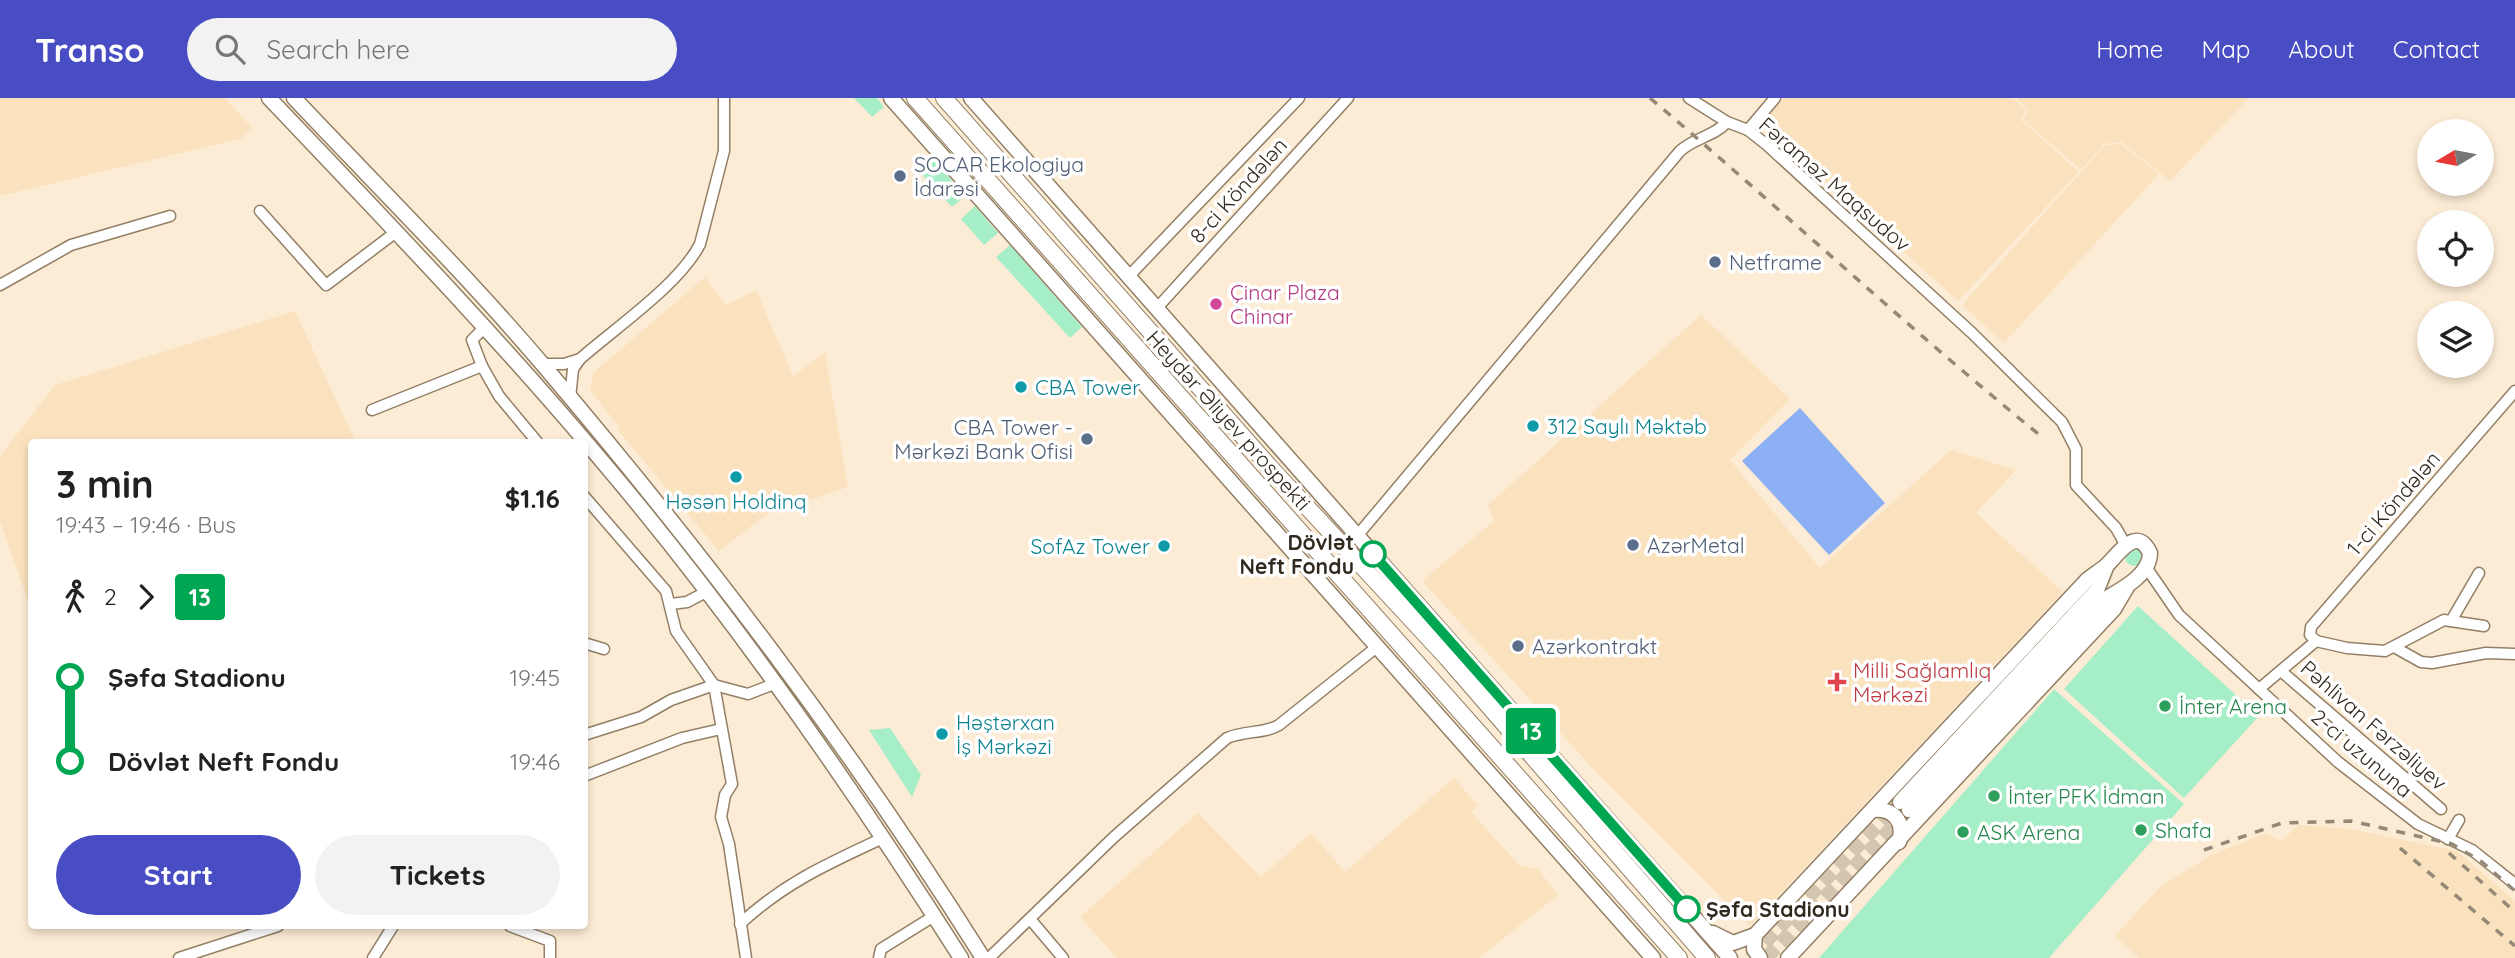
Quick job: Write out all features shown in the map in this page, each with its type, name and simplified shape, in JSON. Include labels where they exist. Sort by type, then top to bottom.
[{"type":"highway","name":"Heydər Əliyev prospekti","points":[[915,98],[1679,958]]},
{"type":"highway","name":"Heydər Əliyev prospekti","points":[[944,98],[1269,466],[1447,658],[1707,958]]},
{"type":"main road","points":[[269,98],[368,201],[582,439]]},
{"type":"main road","points":[[294,98],[542,364],[622,457],[750,619],[830,727],[906,836],[983,958]]},
{"type":"main road","points":[[891,98],[1653,958]]},
{"type":"main road","points":[[971,98],[1730,958]]},
{"type":"main road","points":[[368,201],[380,190]]},
{"type":"main road","points":[[588,446],[706,592],[775,684],[883,838],[961,958]]},
{"type":"main road","points":[[608,469],[622,457]]},
{"type":"main road","points":[[1703,926],[1733,943],[1755,935],[2087,580],[2108,564],[2123,546],[2140,542],[2148,548],[2150,558],[2144,569],[2129,584],[2105,599],[1905,806],[2097,590],[2108,564]]},
{"type":"main road","points":[[2123,546],[2119,558],[2123,567],[2132,572],[2144,569]]},
{"type":"main road","points":[[1788,958],[2114,609],[2129,584]]},
{"type":"main road","points":[[1873,810],[1887,810],[1899,820],[1902,833],[1899,842]]},
{"type":"main road","points":[[1755,935],[1754,948],[1759,958]]},
{"type":"street","points":[[570,398],[573,369],[580,359],[694,256],[713,205],[724,151],[724,98]]},
{"type":"street","points":[[1128,276],[1298,98]]},
{"type":"street","name":"8-ci Köndələn","points":[[1157,308],[1348,98]]},
{"type":"street","points":[[1689,98],[1727,122]]},
{"type":"street","points":[[1748,130],[1775,98]]},
{"type":"street","name":"Fəraməz Maqsudov","points":[[1357,536],[1679,151],[1692,141],[1717,131],[1727,122],[1748,130],[1952,315],[2062,422],[2076,449],[2076,485],[2116,528],[2123,546]]},
{"type":"street","points":[[260,211],[326,285],[396,232]]},
{"type":"street","points":[[0,285],[71,245],[170,216]]},
{"type":"street","points":[[484,328],[472,340],[482,366],[499,396],[535,439]]},
{"type":"street","points":[[542,364],[564,364],[580,359]]},
{"type":"street","points":[[372,410],[482,366]]},
{"type":"street","name":"1-ci Köndələn","points":[[2316,641],[2310,635],[2311,627],[2515,391]]},
{"type":"street","points":[[588,501],[666,591],[676,631],[715,685],[720,729],[728,752],[732,784],[725,796],[721,817],[729,844],[746,958]]},
{"type":"street","name":"2-ci uzununa","points":[[2144,569],[2179,615],[2338,762],[2418,824],[2480,855],[2515,884]]},
{"type":"street","points":[[2451,621],[2479,573]]},
{"type":"street","points":[[671,604],[687,602],[706,592]]},
{"type":"street","points":[[2259,689],[2316,641],[2375,651],[2396,648],[2438,622],[2451,621],[2484,626]]},
{"type":"street","points":[[588,644],[604,649]]},
{"type":"street","points":[[989,958],[1114,837],[1227,738],[1244,731],[1270,730],[1279,725],[1378,646]]},
{"type":"street","points":[[2396,648],[2421,662],[2432,663],[2486,653],[2515,654]]},
{"type":"street","name":"Pəhlivan Fərzəliyev","points":[[2281,671],[2441,809]]},
{"type":"street","points":[[588,734],[641,716],[671,700],[715,685],[748,694],[775,684]]},
{"type":"street","points":[[588,774],[682,738],[720,729]]},
{"type":"street","points":[[2448,839],[2459,820]]},
{"type":"street","points":[[740,924],[777,891],[814,869],[883,838]]},
{"type":"street","points":[[879,958],[881,949],[934,916]]},
{"type":"street","points":[[1030,919],[1063,958]]},
{"type":"street","points":[[179,958],[269,929]]},
{"type":"street","points":[[373,958],[391,929]]},
{"type":"street","points":[[518,929],[550,941],[550,958]]},
{"type":"shaded area","points":[[0,98],[225,98],[252,128],[240,139],[0,196]]},
{"type":"shaded area","points":[[1784,98],[2013,98],[2026,110],[2021,120],[2079,172],[1958,301],[1761,124]]},
{"type":"shaded area","points":[[2016,98],[2249,98],[2170,181],[2121,142],[2104,144],[2081,170],[2023,120],[2028,110]]},
{"type":"shaded area","points":[[2121,144],[2159,174],[2004,343],[1962,305],[2105,145]]},
{"type":"shaded area","points":[[705,277],[726,305],[756,290],[793,376],[825,352],[848,487],[766,515],[719,551],[617,429],[619,427],[590,390],[593,373]]},
{"type":"shaded area","points":[[295,311],[354,439],[28,439],[28,601],[0,522],[0,456],[55,385]]},
{"type":"shaded area","points":[[1701,315],[1790,399],[1730,460],[1820,568],[1951,450],[2016,470],[1976,513],[2063,592],[1750,926],[1596,772],[1422,581],[1494,521],[1488,505]]},
{"type":"shaded area","points":[[1454,778],[1478,805],[1471,812],[1519,865],[1538,869],[1558,895],[1479,958],[1117,958],[1080,917],[1198,813],[1261,877],[1311,833],[1345,872]]},
{"type":"shaded area","points":[[2299,825],[2351,829],[2457,851],[2515,901],[2515,958],[2139,958],[2115,936],[2160,887],[2211,855],[2266,833],[2281,841]]},
{"type":"green space","points":[[854,98],[877,98],[884,107],[872,117]]},
{"type":"green space","points":[[930,155],[965,196],[952,207],[915,167]]},
{"type":"green space","points":[[975,206],[998,233],[984,245],[961,219]]},
{"type":"green space","points":[[1010,245],[1082,327],[1070,338],[996,257]]},
{"type":"green space","points":[[2134,548],[2140,551],[2143,557],[2140,563],[2134,566],[2128,563],[2125,557],[2128,551]]},
{"type":"green space","name":"İnter Arena","points":[[2138,606],[2259,716],[2184,798],[2064,689]]},
{"type":"green space","points":[[2054,689],[2184,804],[2049,958],[1819,958]]},
{"type":"green space","points":[[890,728],[921,775],[912,797],[869,730]]},
{"type":"water","points":[[1800,408],[1885,503],[1829,555],[1742,461]]},
{"type":"tunnel","points":[[1750,958],[1900,802]]},
{"type":"tunnel","points":[[1766,958],[1906,813]]},
{"type":"railway","points":[[1650,98],[2042,437]]},
{"type":"railway","points":[[2204,850],[2282,823],[2351,821],[2452,844],[2482,862],[2515,891]]},
{"type":"railway","points":[[2400,848],[2515,946]]},
{"type":"railway","points":[[2449,853],[2515,912]]},
{"type":"bus line","name":"13","points":[[1373,554],[1687,909]]},
{"type":"place","name":"SOCAR Ekologiya İdarəsi","points":[[900,176]]},
{"type":"place","name":"Netframe","points":[[1715,262]]},
{"type":"place","name":"Çinar Plaza Chinar","points":[[1216,304]]},
{"type":"place","name":"CBA Tower","points":[[1021,387]]},
{"type":"place","name":"312 Saylı Məktəb","points":[[1533,426]]},
{"type":"place","name":"CBA Tower - Mərkəzi Bank Ofisi","points":[[1087,439]]},
{"type":"place","name":"Həsən Holdinq","points":[[736,477]]},
{"type":"place","name":"AzərMetal","points":[[1633,545]]},
{"type":"place","name":"SofAz Tower","points":[[1164,546]]},
{"type":"place","name":"Dövlət Neft Fondu","points":[[1373,554]]},
{"type":"place","name":"Azərkontrakt","points":[[1518,646]]},
{"type":"place","name":"Milli Sağlamlıq Mərkəzi","points":[[1837,682]]},
{"type":"place","name":"İnter Arena","points":[[2165,706]]},
{"type":"place","name":"Həştərxan İş Mərkəzi","points":[[942,734]]},
{"type":"place","name":"İnter PFK İdman","points":[[1994,796]]},
{"type":"place","name":"Shafa","points":[[2141,830]]},
{"type":"place","name":"ASK Arena","points":[[1963,832]]},
{"type":"place","name":"Şəfa Stadionu","points":[[1687,909]]}]
